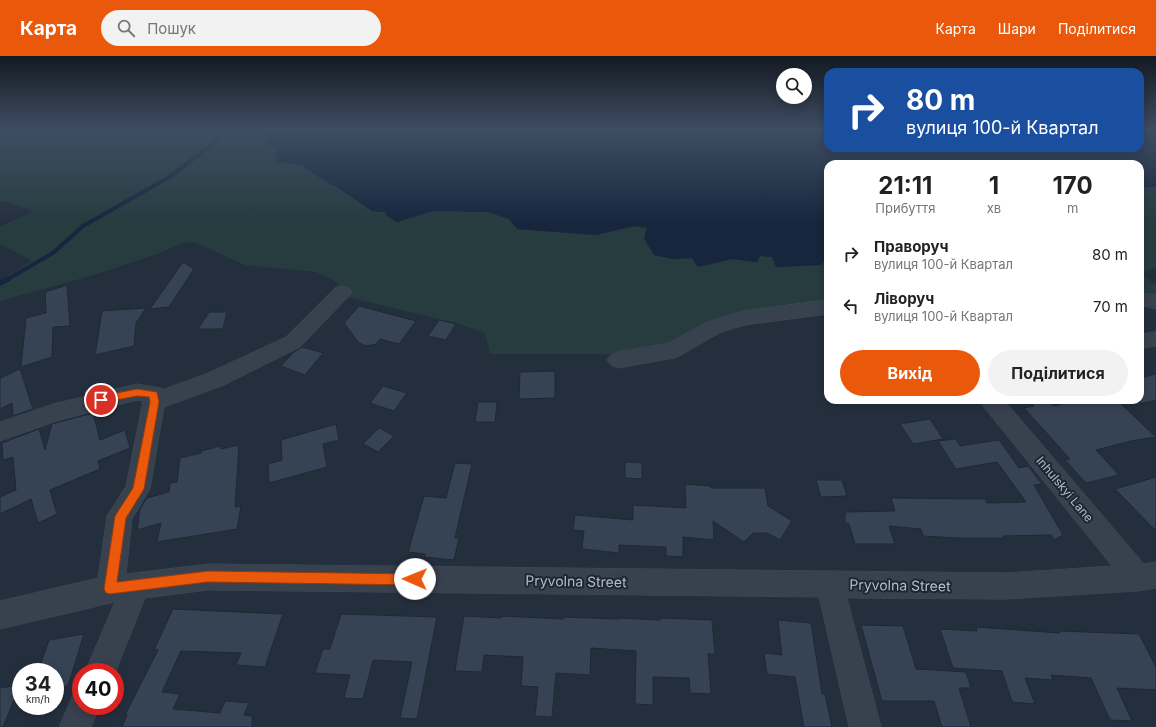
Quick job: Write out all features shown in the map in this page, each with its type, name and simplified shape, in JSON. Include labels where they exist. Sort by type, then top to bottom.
[{"type":"street","points":[[154,402],[216,379],[293,342],[342,292]]},
{"type":"street","points":[[1144,300],[1156,302]]},
{"type":"street","points":[[618,360],[674,350],[714,327],[744,318],[824,308]]},
{"type":"street","points":[[1144,341],[1156,339]]},
{"type":"street","points":[[0,432],[53,413],[101,400],[137,392],[153,394],[154,402],[138,489],[120,516],[123,587],[112,647],[104,663]]},
{"type":"street","name":"Inhulskyi Lane","points":[[995,404],[1150,578]]},
{"type":"street","name":"Pryvolna Street","points":[[0,615],[123,587],[208,577],[1007,586],[1150,578]]},
{"type":"street","points":[[830,584],[865,727]]},
{"type":"street","points":[[74,727],[80,715]]},
{"type":"green space","points":[[0,161],[278,161],[278,163],[289,163],[303,166],[372,211],[386,212],[397,222],[433,211],[488,212],[509,219],[518,229],[596,235],[634,226],[647,228],[644,238],[654,255],[672,259],[692,258],[709,265],[731,259],[757,262],[760,256],[772,257],[776,267],[821,265],[824,262],[824,311],[718,329],[676,353],[490,354],[485,333],[456,323],[343,296],[336,291],[339,287],[337,282],[316,272],[245,265],[196,243],[185,242],[160,253],[94,275],[0,301],[0,280],[32,261],[0,244],[0,226],[31,213],[32,211],[8,202],[0,201]]},
{"type":"green space","points":[[1156,187],[1156,267],[1144,273],[1144,188]]},
{"type":"green space","points":[[1144,276],[1156,285],[1156,305],[1144,303]]},
{"type":"water","points":[[277,161],[824,161],[824,262],[821,265],[776,267],[772,257],[760,256],[757,262],[731,259],[698,267],[692,258],[672,259],[654,255],[644,238],[647,228],[634,226],[596,235],[517,229],[509,219],[488,212],[433,211],[397,222],[387,216],[385,212],[372,211],[303,166],[289,163],[277,163]]},
{"type":"water","points":[[1144,161],[1156,161],[1156,187],[1144,187]]},
{"type":"building","points":[[183,262],[194,269],[169,307],[150,309]]},
{"type":"building","points":[[67,285],[70,326],[53,327],[52,357],[21,367],[26,318],[46,313],[45,292]]},
{"type":"building","points":[[359,306],[416,321],[399,344],[380,339],[376,344],[367,346],[359,343],[344,323]]},
{"type":"building","points":[[146,308],[136,323],[134,346],[95,355],[102,311]]},
{"type":"building","points":[[209,312],[227,312],[223,329],[198,329]]},
{"type":"building","points":[[439,320],[456,324],[446,340],[428,336]]},
{"type":"building","points":[[302,347],[323,353],[305,375],[281,366],[294,352]]},
{"type":"building","points":[[20,369],[33,409],[13,416],[12,403],[0,409],[0,378]]},
{"type":"building","points":[[555,371],[555,398],[519,399],[520,372]]},
{"type":"building","points":[[1156,374],[1156,400],[1144,403],[1144,377]]},
{"type":"building","points":[[383,386],[407,393],[394,411],[370,403]]},
{"type":"building","points":[[478,402],[497,402],[495,422],[475,422]]},
{"type":"building","points":[[1032,404],[1052,404],[1054,406],[1061,404],[1121,404],[1156,437],[1131,441],[1096,450],[1119,475],[1086,483],[1065,460],[1070,459],[1024,408],[1034,406]]},
{"type":"building","points":[[93,413],[100,440],[125,430],[130,448],[98,461],[100,469],[50,490],[57,514],[38,523],[31,499],[0,514],[0,497],[16,490],[13,457],[3,460],[2,443],[39,429],[45,450],[52,424]]},
{"type":"building","points":[[930,419],[943,439],[913,444],[900,424]]},
{"type":"building","points":[[336,424],[339,440],[323,444],[327,467],[269,483],[268,464],[282,460],[281,440]]},
{"type":"building","points":[[379,428],[394,436],[378,452],[363,444]]},
{"type":"building","points":[[956,439],[960,446],[999,440],[1019,468],[1028,466],[1042,484],[1034,485],[1063,535],[1054,540],[1051,535],[1003,536],[1004,538],[958,538],[923,536],[921,529],[889,526],[895,544],[855,544],[849,524],[845,523],[845,512],[895,511],[891,498],[985,499],[987,503],[1026,502],[997,462],[956,469],[938,441]]},
{"type":"building","points":[[239,445],[235,507],[241,506],[237,529],[157,542],[161,523],[137,530],[140,509],[147,498],[169,492],[170,483],[177,482],[180,458],[221,446],[221,449]]},
{"type":"building","points":[[625,462],[642,463],[642,479],[625,478]]},
{"type":"building","points":[[455,463],[472,464],[455,538],[459,538],[454,560],[424,557],[425,554],[408,552],[424,496],[446,498]]},
{"type":"building","points":[[1156,477],[1156,531],[1115,489]]},
{"type":"building","points":[[816,480],[842,480],[847,496],[821,497]]},
{"type":"building","points":[[685,484],[711,486],[711,488],[765,488],[768,506],[792,521],[780,540],[767,533],[753,533],[744,542],[713,521],[714,540],[683,537],[683,557],[666,556],[666,547],[619,545],[619,553],[582,549],[584,531],[573,530],[575,515],[633,520],[633,505],[686,508]]},
{"type":"building","points":[[173,609],[283,614],[265,667],[236,665],[241,653],[181,651],[162,692],[180,694],[173,709],[220,713],[225,701],[249,703],[244,715],[252,716],[252,727],[122,727],[127,715],[125,715],[158,650],[154,650]]},
{"type":"building","points":[[341,614],[437,617],[417,719],[400,718],[412,662],[373,660],[363,699],[344,698],[350,675],[315,673],[323,649],[330,649]]},
{"type":"building","points":[[464,616],[563,619],[563,617],[712,620],[715,654],[708,654],[711,694],[690,693],[689,678],[653,677],[653,705],[635,704],[636,651],[591,648],[590,675],[556,673],[552,717],[535,716],[538,687],[521,686],[523,657],[484,655],[482,672],[455,671]]},
{"type":"building","points":[[778,620],[811,623],[822,694],[825,694],[832,727],[804,727],[795,677],[767,674],[764,653],[782,655]]},
{"type":"building","points":[[861,625],[903,626],[916,669],[966,672],[971,688],[959,688],[971,727],[942,727],[934,701],[882,701]]},
{"type":"building","points":[[976,627],[1060,633],[1059,631],[1139,634],[1156,667],[1156,690],[1117,688],[1132,721],[1110,720],[1091,678],[1051,675],[1053,680],[1025,678],[1035,704],[1012,702],[1002,671],[953,668],[940,629],[977,631]]},
{"type":"building","points":[[84,634],[75,663],[72,663],[72,673],[68,686],[64,687],[64,663],[41,663],[49,640]]},
{"type":"building","points":[[12,686],[12,705],[3,727],[0,727],[0,688]]},
{"type":"waterway","points":[[6,280],[53,253],[83,226],[171,176],[190,161]]},
{"type":"waterway","points":[[0,283],[6,280]]},
{"type":"route","points":[[101,400],[137,392],[153,394],[154,402],[138,489],[120,516],[110,589],[208,577],[415,579]]}]
